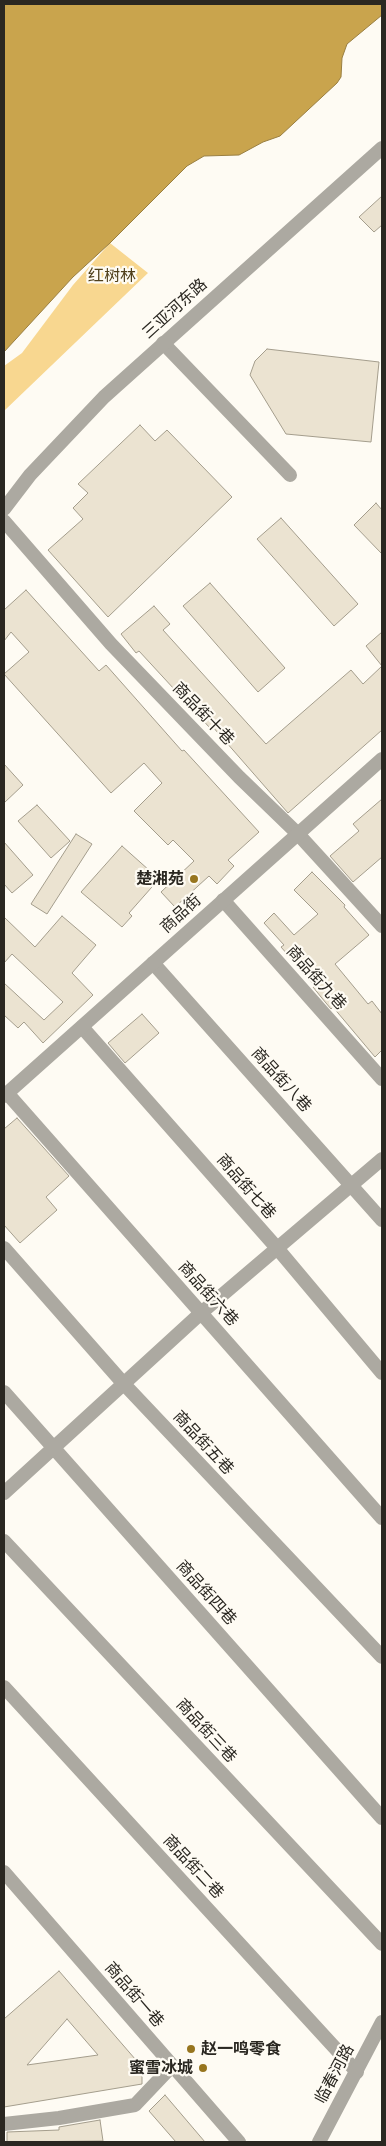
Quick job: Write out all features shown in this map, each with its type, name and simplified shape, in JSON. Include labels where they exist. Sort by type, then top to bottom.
[{"type":"street","name":"三亚河东路","points":[[4,509],[30,475],[91,411],[163,343],[382,148]]},
{"type":"street","points":[[163,343],[290,475]]},
{"type":"street","name":"商品街十巷","points":[[4,521],[111,644],[238,777],[298,834],[382,926]]},
{"type":"street","name":"商品街","points":[[5,1095],[223,900],[380,764]]},
{"type":"street","name":"商品街九巷","points":[[223,900],[382,1079]]},
{"type":"street","name":"商品街八巷","points":[[153,962],[382,1220]]},
{"type":"street","name":"商品街七巷","points":[[82,1027],[277,1248],[382,1372]]},
{"type":"street","name":"商品街六巷","points":[[5,1095],[382,1518]]},
{"type":"street","points":[[4,1493],[201,1313],[382,1159]]},
{"type":"street","name":"商品街五巷","points":[[4,1248],[123,1383],[382,1657]]},
{"type":"street","name":"商品街四巷","points":[[4,1392],[382,1818]]},
{"type":"street","name":"商品街三巷","points":[[4,1541],[382,1944]]},
{"type":"street","name":"商品街二巷","points":[[4,1687],[357,2072]]},
{"type":"street","name":"商品街一巷","points":[[4,1872],[239,2142]]},
{"type":"street","name":"临春河路","points":[[319,2142],[382,2022]]},
{"type":"street","points":[[4,2124],[59,2118],[135,2105],[172,2066]]},
{"type":"green space","name":"红树林","points":[[110,243],[148,273],[4,411],[4,366],[22,353],[73,285]]},
{"type":"shaded area","points":[[4,4],[382,4],[382,15],[347,44],[342,58],[341,77],[337,83],[280,136],[263,142],[239,155],[204,156],[187,166],[73,277],[4,352]]},
{"type":"building","points":[[382,196],[382,225],[374,232],[359,217]]},
{"type":"building","points":[[267,349],[379,362],[371,442],[286,434],[250,375],[255,361]]},
{"type":"building","points":[[140,425],[155,441],[167,430],[232,497],[108,617],[48,550],[83,519],[73,508],[88,493],[78,484]]},
{"type":"building","points":[[376,503],[382,510],[382,554],[354,525]]},
{"type":"building","points":[[281,518],[358,604],[334,626],[257,539]]},
{"type":"building","points":[[210,583],[285,668],[258,692],[183,606]]},
{"type":"building","points":[[26,590],[99,671],[106,665],[182,751],[184,750],[259,832],[228,860],[234,866],[217,884],[209,876],[175,907],[161,892],[194,861],[173,840],[168,845],[134,811],[162,783],[144,763],[111,793],[4,674],[29,652],[11,632],[4,641],[4,610]]},
{"type":"building","points":[[154,606],[170,624],[163,630],[266,744],[351,670],[363,684],[382,666],[382,730],[288,813],[212,726],[210,728],[139,651],[136,653],[121,634]]},
{"type":"building","points":[[382,632],[382,666],[366,646]]},
{"type":"building","points":[[4,764],[23,785],[4,803]]},
{"type":"building","points":[[382,799],[382,857],[353,882],[330,856],[359,831],[353,824]]},
{"type":"building","points":[[37,805],[70,841],[51,858],[18,821]]},
{"type":"building","points":[[76,834],[92,844],[47,914],[31,904]]},
{"type":"building","points":[[4,842],[33,875],[12,893],[4,884]]},
{"type":"building","points":[[122,846],[159,879],[129,913],[132,916],[122,927],[81,892]]},
{"type":"building","points":[[312,872],[345,905],[344,907],[369,935],[335,964],[368,1004],[372,1001],[382,1014],[382,1050],[375,1057],[333,1007],[331,1009],[321,997],[313,987],[315,986],[281,947],[284,945],[264,923],[274,913],[294,935],[318,914],[294,890]]},
{"type":"building","points":[[62,916],[96,945],[72,973],[93,995],[43,1043],[24,1022],[18,1028],[4,1015],[4,983],[44,1020],[63,1002],[12,954],[4,963],[4,917],[35,947]]},
{"type":"building","points":[[142,1014],[159,1033],[125,1063],[108,1043]]},
{"type":"building","points":[[17,1118],[69,1176],[46,1197],[57,1210],[20,1243],[4,1225],[4,1129]]},
{"type":"building","points":[[59,1971],[142,2067],[142,2084],[4,2107],[4,2019]],"holes":[[[67,2019],[98,2055],[27,2065]]]},
{"type":"building","points":[[165,2095],[205,2142],[176,2142],[149,2111]]},
{"type":"building","points":[[100,2120],[103,2141],[7,2142],[7,2132],[59,2130],[59,2127]]},
{"type":"place","name":"楚湘苑","points":[[194,879]]},
{"type":"place","name":"赵一鸣零食","points":[[191,2049]]},
{"type":"place","name":"蜜雪冰城","points":[[203,2068]]}]
